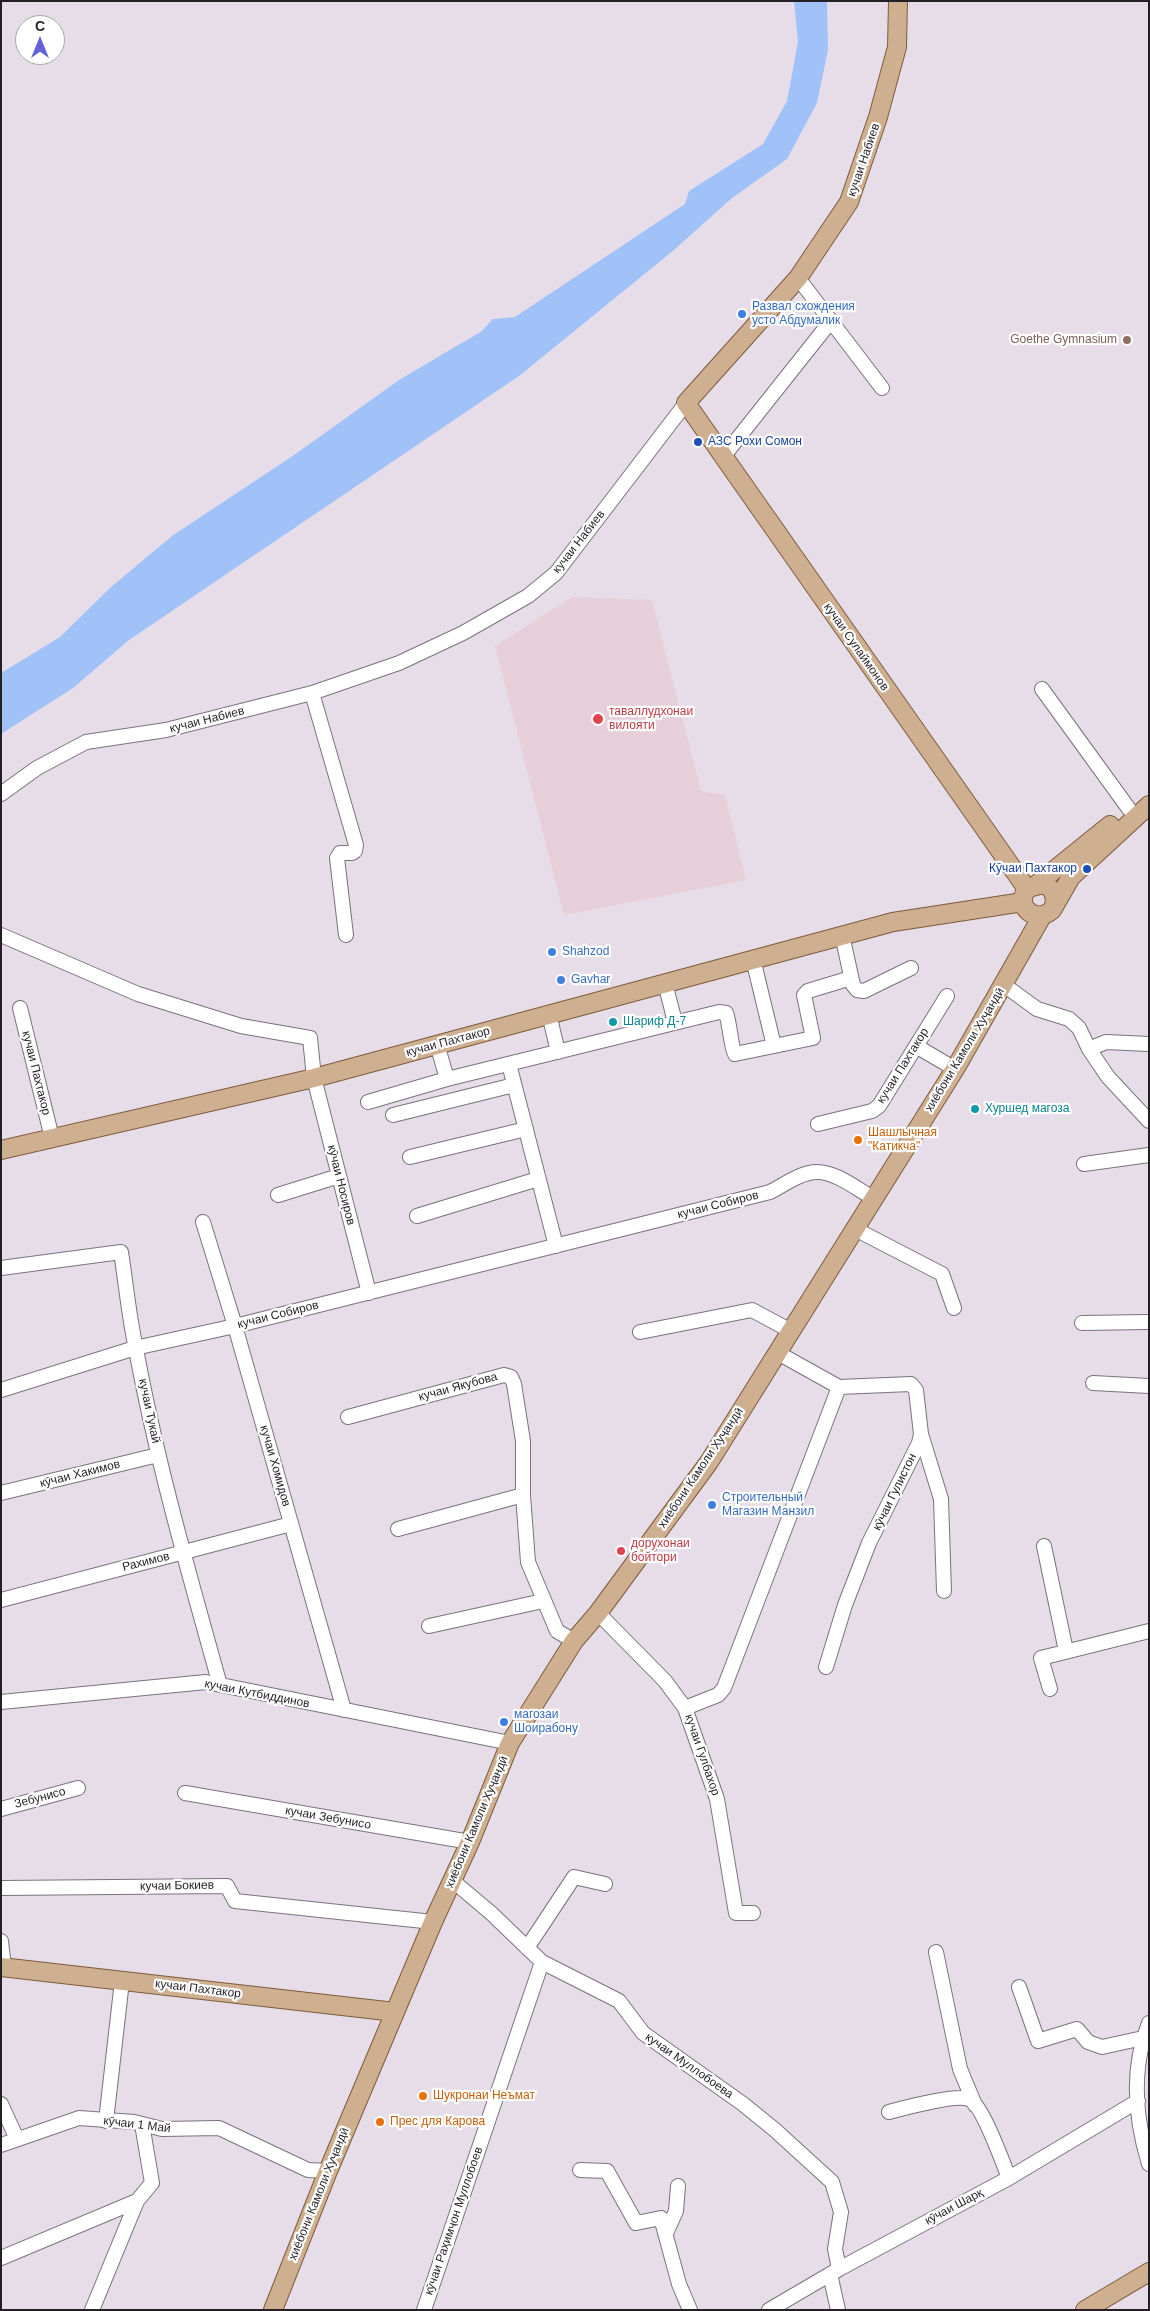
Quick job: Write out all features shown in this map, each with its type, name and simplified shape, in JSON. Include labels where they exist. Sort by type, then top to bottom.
[{"type":"main road","name":"кучаи Набиев","points":[[686,403],[798,278],[849,202],[878,117],[897,47],[898,1]]},
{"type":"main road","name":"кучаи Сулаймонов","points":[[686,403],[1028,896]]},
{"type":"main road","points":[[1028,943],[1022,912],[1028,896],[1062,866],[1138,810],[1149,792]]},
{"type":"main road","name":"хиёбони Камоли Хуҷандӣ","points":[[274,2310],[328,2171],[470,1842],[510,1743],[574,1641],[598,1613],[708,1462],[955,1069],[1048,911],[1071,877],[1138,810]]},
{"type":"main road","points":[[1043,884],[1052,890],[1055,900],[1048,911],[1031,915],[1028,896],[1043,884]]},
{"type":"main road","name":"кучаи Пахтакор","points":[[1,1150],[314,1078],[893,922],[1028,896]]},
{"type":"main road","name":"кучаи Пахтакор","points":[[3,1967],[395,2012]]},
{"type":"main road","points":[[1085,2310],[1149,2272]]},
{"type":"street","points":[[798,278],[882,388]]},
{"type":"street","points":[[723,457],[831,321]]},
{"type":"street","name":"кучаи Набиев","points":[[1,794],[36,768],[86,742],[166,730],[312,693],[399,663],[463,634],[528,596],[556,572],[686,403]]},
{"type":"street","points":[[1042,689],[1138,810]]},
{"type":"street","points":[[312,693],[356,845],[355,851],[352,853],[340,853],[337,858],[346,935]]},
{"type":"street","name":"кӯчаи Носиров","points":[[1,935],[138,994],[241,1026],[310,1038],[314,1078],[369,1293]]},
{"type":"street","points":[[842,936],[851,978],[857,990],[864,991],[911,968]]},
{"type":"street","points":[[753,959],[774,1046]]},
{"type":"street","points":[[368,1102],[447,1079],[719,1012],[726,1013],[731,1026],[732,1050],[735,1054],[813,1038],[804,995],[808,991],[851,978]]},
{"type":"street","points":[[665,983],[675,1022]]},
{"type":"street","points":[[1004,985],[1037,1008],[1069,1019],[1079,1028],[1089,1049],[1108,1077],[1149,1121]]},
{"type":"street","name":"кучаи Пахтакор","points":[[818,1124],[872,1111],[879,1106],[947,996]]},
{"type":"street","name":"кучаи Пахтакор","points":[[20,1008],[52,1138]]},
{"type":"street","points":[[548,1014],[558,1052]]},
{"type":"street","points":[[1089,1049],[1106,1042],[1149,1044]]},
{"type":"street","points":[[437,1044],[447,1079]]},
{"type":"street","points":[[916,1046],[955,1069]]},
{"type":"street","points":[[509,1064],[556,1246]]},
{"type":"street","points":[[393,1115],[514,1085]]},
{"type":"street","points":[[410,1158],[526,1129]]},
{"type":"street","points":[[1084,1164],[1149,1155]]},
{"type":"street","name":"кучаи Собиров","points":[[1,1390],[135,1348],[235,1326],[770,1192],[798,1177],[817,1172],[833,1176],[873,1198]]},
{"type":"street","points":[[278,1195],[339,1176]]},
{"type":"street","points":[[417,1216],[538,1179]]},
{"type":"street","name":"кучаи Хомидов","points":[[203,1222],[235,1326],[344,1710]]},
{"type":"street","points":[[855,1229],[942,1274],[954,1308]]},
{"type":"street","name":"кучаи Тукай","points":[[1,1268],[121,1252],[135,1348],[158,1455],[220,1685]]},
{"type":"street","points":[[640,1332],[752,1310],[791,1331]]},
{"type":"street","points":[[1082,1323],[1149,1322]]},
{"type":"street","points":[[778,1352],[839,1386],[911,1384],[916,1390],[921,1434],[941,1499],[944,1591]]},
{"type":"street","name":"кучаи Якубова","points":[[348,1417],[504,1375],[511,1377],[514,1384],[522,1441],[523,1495],[528,1562],[557,1631],[574,1641]]},
{"type":"street","points":[[1093,1383],[1149,1386]]},
{"type":"street","points":[[685,1708],[718,1695],[724,1688],[839,1386]]},
{"type":"street","name":"кӯчаи Гулистон","points":[[826,1667],[845,1605],[869,1543],[921,1434]]},
{"type":"street","name":"кӯчаи Хакимов","points":[[1,1493],[158,1455]]},
{"type":"street","points":[[398,1529],[523,1495]]},
{"type":"street","name":"Рахимов","points":[[1,1600],[291,1524]]},
{"type":"street","points":[[1044,1546],[1066,1652]]},
{"type":"street","points":[[430,1626],[543,1601]]},
{"type":"street","name":"кучаи Гулбахор","points":[[598,1613],[664,1682],[685,1708],[717,1799],[736,1913],[753,1913]]},
{"type":"street","points":[[1050,1690],[1041,1658],[1149,1631]]},
{"type":"street","name":"кучаи Кутбиддинов","points":[[1,1702],[206,1682],[510,1743]]},
{"type":"street","name":"Зебунисо","points":[[1,1809],[78,1788]]},
{"type":"street","name":"кучаи Зебунисо","points":[[185,1794],[470,1842]]},
{"type":"street","points":[[527,1948],[574,1877],[605,1884]]},
{"type":"street","name":"кучаи Муллобоева","points":[[452,1882],[492,1913],[542,1962],[619,2001],[643,2034],[742,2104],[775,2130],[832,2182],[841,2212],[835,2249],[834,2271],[838,2310]]},
{"type":"street","name":"кучаи Бокиев","points":[[1,1888],[227,1886],[235,1901],[434,1922]]},
{"type":"street","points":[[1,1941],[3,1967]]},
{"type":"street","points":[[936,1952],[960,2069],[1009,2178]]},
{"type":"street","name":"кӯчаи Раҳимҷон Муллобоев","points":[[424,2310],[542,1962]]},
{"type":"street","points":[[106,2121],[122,1980]]},
{"type":"street","points":[[1019,1987],[1038,2041],[1077,2029],[1088,2042],[1102,2047],[1143,2038]]},
{"type":"street","points":[[1149,2023],[1143,2038],[1136,2074],[1138,2101],[1144,2116],[1143,2144],[1149,2164]]},
{"type":"street","points":[[889,2112],[958,2097],[970,2099],[975,2105]]},
{"type":"street","name":"кӯчаи Шарқ","points":[[769,2310],[834,2271],[1009,2178],[1138,2101]]},
{"type":"street","points":[[1,2104],[17,2139]]},
{"type":"street","name":"кӯчаи 1 Май","points":[[1,2145],[79,2118],[142,2124],[162,2130],[219,2128],[308,2170],[328,2171]]},
{"type":"street","points":[[92,2310],[137,2201],[152,2183],[142,2124]]},
{"type":"street","points":[[580,2170],[607,2171],[636,2223],[661,2218],[679,2284],[690,2310]]},
{"type":"street","points":[[666,2233],[676,2211],[678,2186]]},
{"type":"street","points":[[1,2258],[137,2201]]},
{"type":"shaded area","name":"таваллудхонаи вилояти","points":[[572,597],[652,600],[701,791],[725,795],[746,880],[564,915],[495,646]]},
{"type":"water","points":[[794,1],[827,1],[828,50],[817,103],[787,159],[732,198],[674,250],[519,376],[129,640],[73,688],[1,734],[1,673],[60,637],[111,587],[172,536],[294,455],[399,380],[482,331],[493,319],[515,317],[685,204],[689,191],[763,144],[787,101],[798,42]]},
{"type":"place","name":"Развал схождения усто Абдумалик","points":[[742,314]]},
{"type":"place","name":"Goethe Gymnasium","points":[[1127,340]]},
{"type":"place","name":"АЗС Рохи Сомон","points":[[698,442]]},
{"type":"place","name":"таваллудхонаи вилояти","points":[[598,719]]},
{"type":"place","name":"Кӯчаи Пахтакор","points":[[1087,869]]},
{"type":"place","name":"Shahzod","points":[[552,952]]},
{"type":"place","name":"Gavhar","points":[[561,980]]},
{"type":"place","name":"Шариф Д-7","points":[[613,1022]]},
{"type":"place","name":"Хуршед магоза","points":[[975,1109]]},
{"type":"place","name":"Шашлычная \"Катикча\"","points":[[858,1140]]},
{"type":"place","name":"Строительный Магазин Манзил","points":[[712,1505]]},
{"type":"place","name":"дорухонаи бойтори","points":[[621,1551]]},
{"type":"place","name":"магозаи Шоирабону","points":[[504,1722]]},
{"type":"place","name":"Шукронаи Неъмат","points":[[423,2096]]},
{"type":"place","name":"Прес для Карова","points":[[380,2122]]}]
